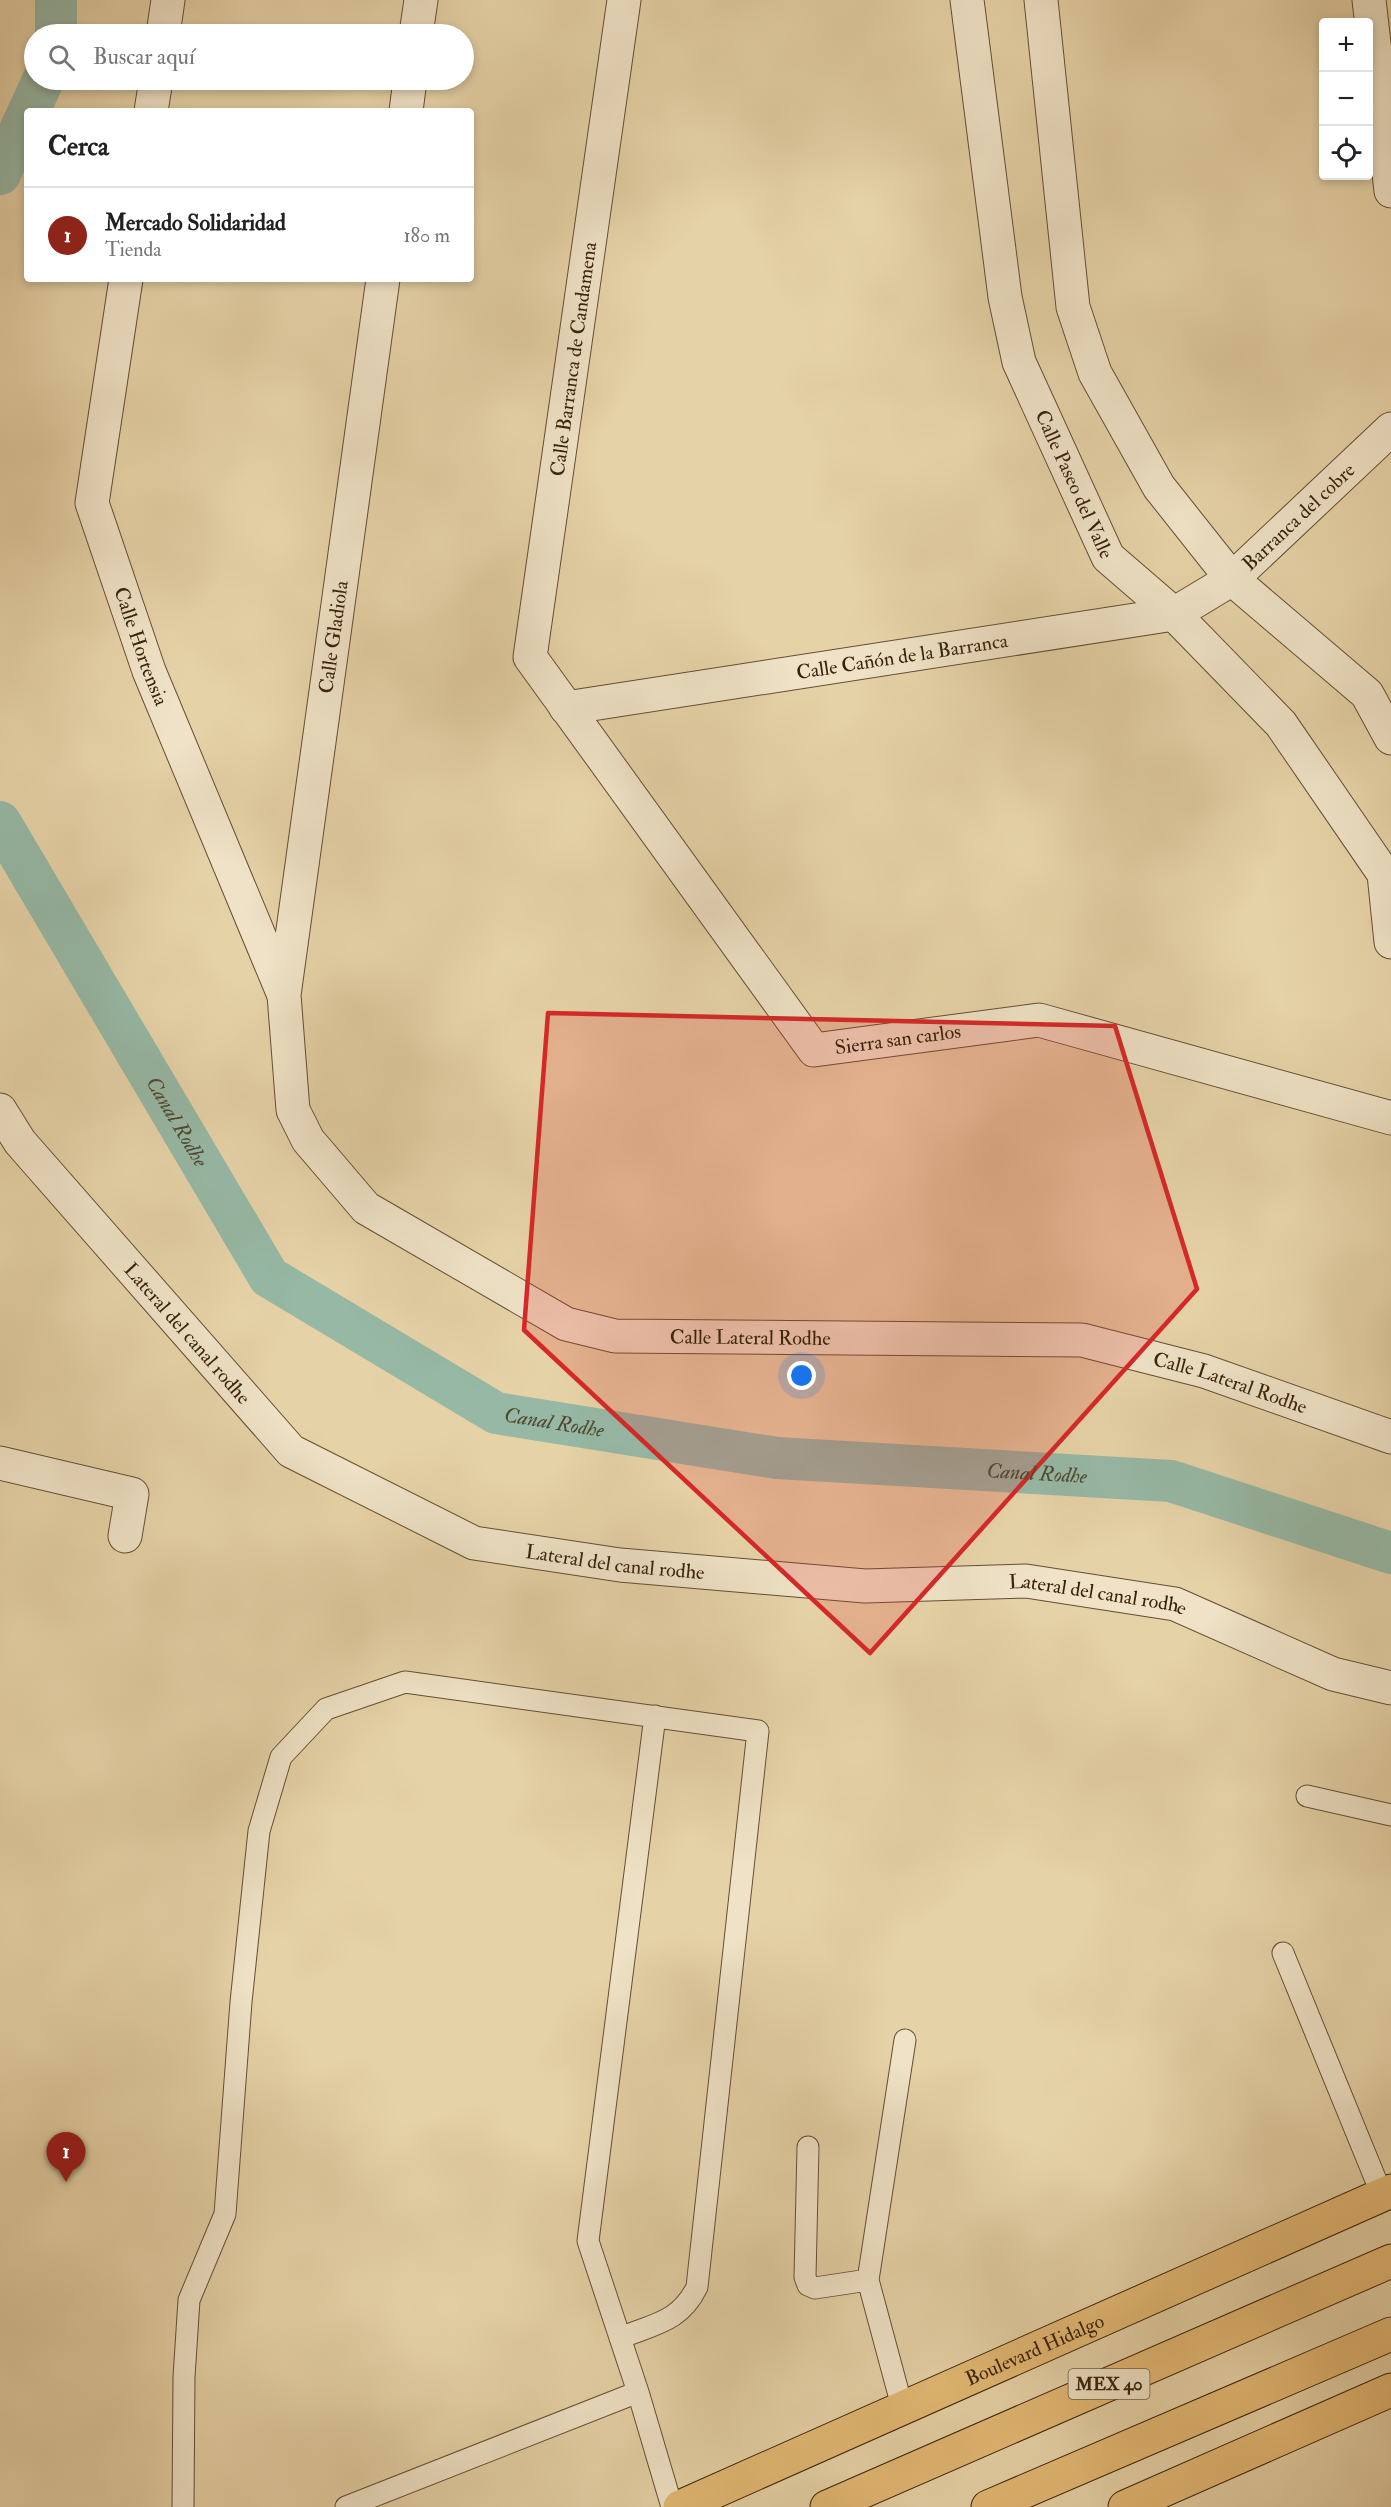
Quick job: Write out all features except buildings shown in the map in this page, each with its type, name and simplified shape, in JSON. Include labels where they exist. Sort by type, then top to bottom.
[{"type":"main road","name":"Boulevard Hidalgo","points":[[680,2507],[903,2410],[1386,2193]]},
{"type":"main road","name":"MEX 40","points":[[827,2507],[1391,2261]]},
{"type":"main road","points":[[988,2507],[1391,2334]]},
{"type":"main road","points":[[1125,2507],[1391,2390]]},
{"type":"street","points":[[164,24],[168,0]]},
{"type":"street","points":[[417,24],[421,0]]},
{"type":"street","name":"Calle Barranca de Candamena","points":[[566,708],[531,657],[624,0]]},
{"type":"street","name":"Calle Paseo del Valle","points":[[967,0],[1005,297],[1019,362],[1108,557],[1174,614],[1281,724],[1384,874],[1391,942]]},
{"type":"street","points":[[1041,0],[1072,307],[1095,373],[1159,487],[1232,579],[1366,694],[1391,738]]},
{"type":"street","points":[[1369,0],[1391,191]]},
{"type":"street","points":[[152,108],[155,90]]},
{"type":"street","points":[[406,108],[409,90]]},
{"type":"street","name":"Calle Hortensia","points":[[126,282],[92,502],[149,671],[284,995]]},
{"type":"street","name":"Calle Gladiola","points":[[284,995],[383,282]]},
{"type":"street","name":"Barranca del cobre","points":[[1232,579],[1391,429]]},
{"type":"street","name":"Calle Cañón de la Barranca","points":[[566,708],[1174,614],[1232,579]]},
{"type":"street","name":"Sierra san carlos","points":[[566,708],[814,1050],[1039,1020],[1391,1118]]},
{"type":"street","name":"Calle Lateral Rodhe","points":[[284,995],[293,1110],[308,1140],[366,1208],[566,1324],[615,1336],[1082,1340],[1204,1371],[1391,1437]]},
{"type":"street","name":"Lateral del canal rodhe","points":[[0,1110],[20,1142],[291,1451],[474,1543],[620,1565],[865,1586],[1026,1581],[1175,1604],[1332,1674],[1391,1688]]},
{"type":"street","points":[[0,1463],[132,1494],[125,1536]]},
{"type":"lane","points":[[183,2507],[184,2377],[189,2301],[225,2214],[241,2002],[259,1831],[281,1756],[326,1709],[405,1682],[758,1731],[697,2287],[688,2305],[673,2316],[620,2338]]},
{"type":"lane","points":[[655,1716],[588,2241],[638,2392],[672,2507]]},
{"type":"lane","points":[[1307,1796],[1391,1815]]},
{"type":"lane","points":[[1284,1953],[1386,2193]]},
{"type":"lane","points":[[903,2410],[868,2280],[905,2040]]},
{"type":"lane","points":[[808,2147],[805,2277],[808,2285],[815,2288],[868,2280]]},
{"type":"lane","points":[[346,2507],[638,2392]]},
{"type":"highlighted area","points":[[548,1013],[1115,1026],[1197,1289],[870,1653],[524,1330]]},
{"type":"waterway","name":"Canal Rodhe","points":[[56,0],[56,24]]},
{"type":"waterway","name":"Canal Rodhe","points":[[30,108],[38,90]]},
{"type":"waterway","name":"Canal Rodhe","points":[[0,174],[24,122]]},
{"type":"waterway","name":"Canal Rodhe","points":[[0,822],[269,1277],[496,1413],[777,1458],[1171,1481],[1391,1553]]},
{"type":"place","name":"Mercado Solidaridad","points":[[66,2182]]}]
